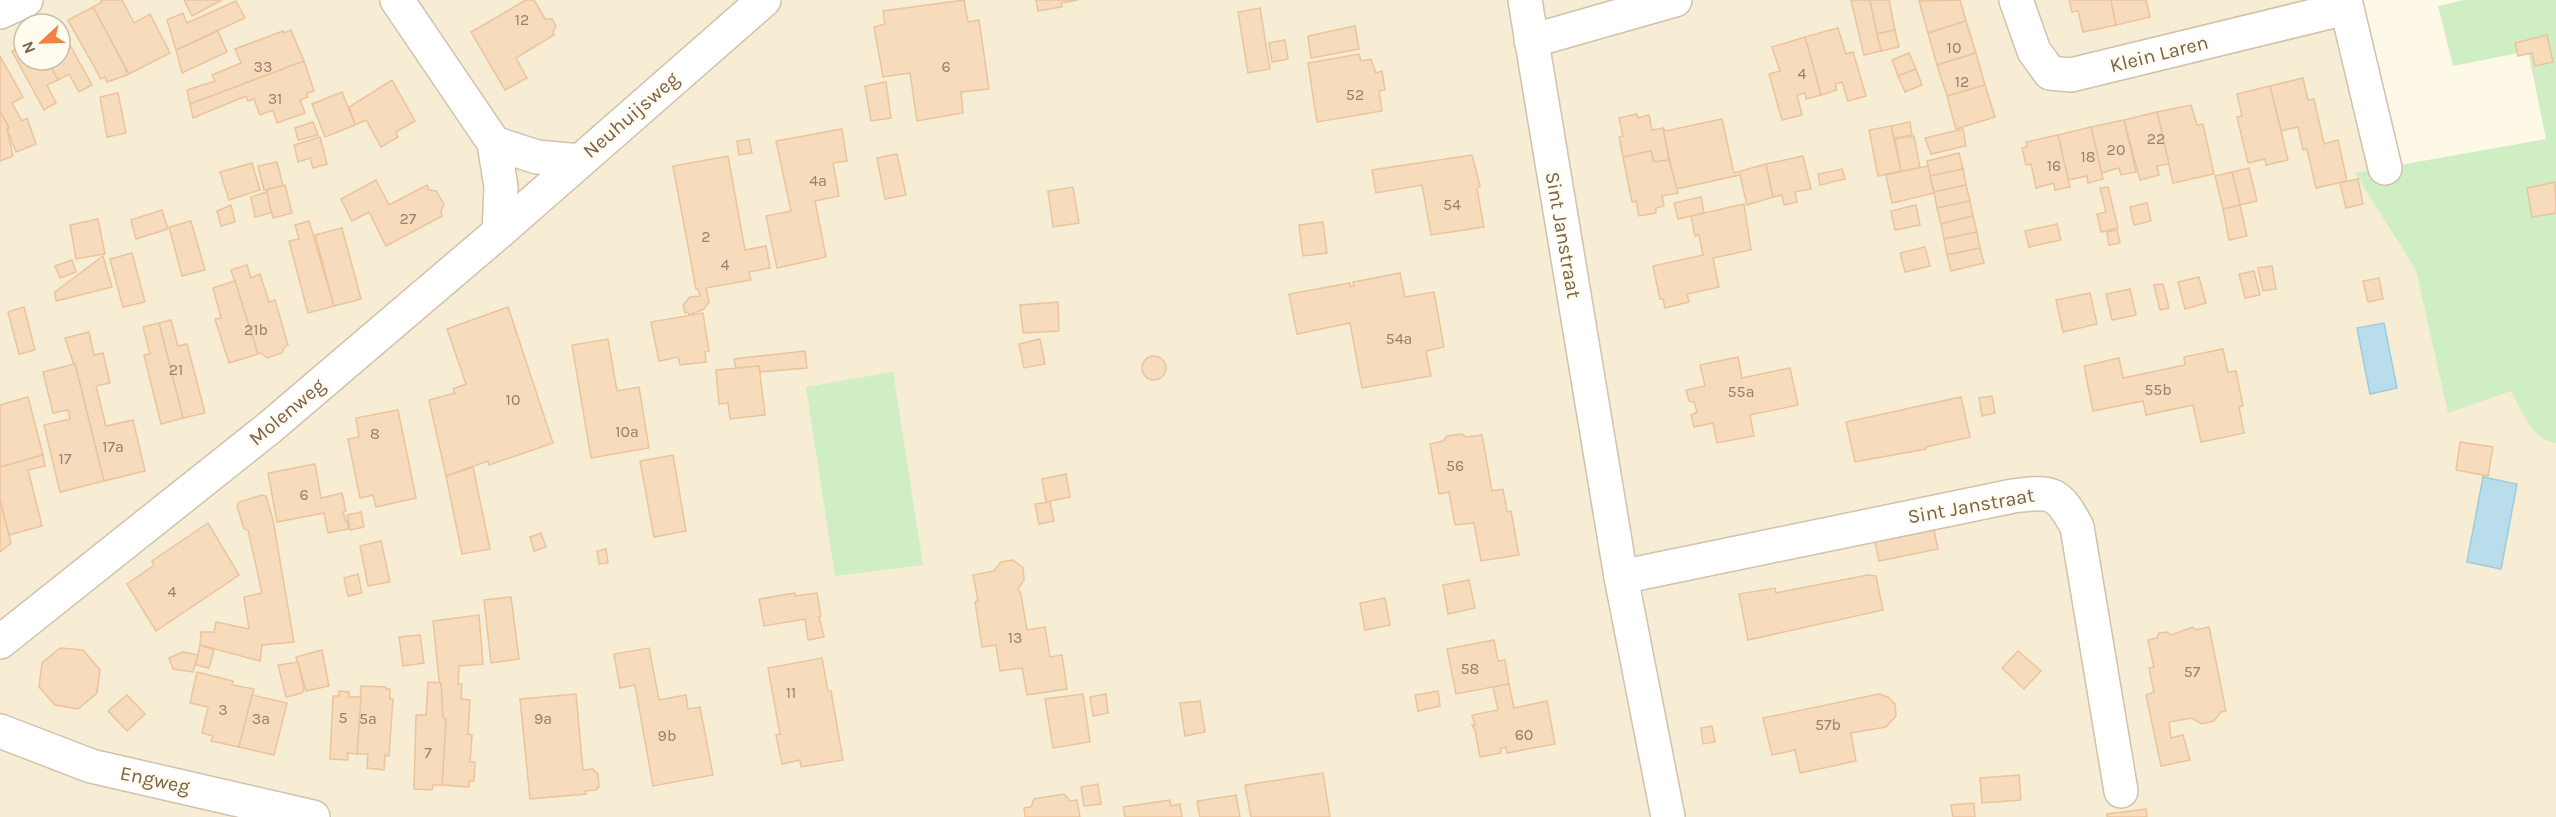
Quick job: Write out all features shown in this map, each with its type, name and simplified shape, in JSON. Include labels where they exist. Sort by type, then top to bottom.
[{"type":"street","points":[[0,12],[26,0]]},
{"type":"street","points":[[397,0],[494,143],[501,187],[499,232]]},
{"type":"street","name":"Neuhuijsweg","points":[[499,232],[764,0]]},
{"type":"street","name":"Sint Janstraat","points":[[1525,0],[1621,577],[1668,817]]},
{"type":"street","points":[[1531,41],[1675,0]]},
{"type":"street","name":"Klein Laren","points":[[2016,0],[2034,51],[2044,66],[2050,73],[2071,75],[2346,4]]},
{"type":"street","points":[[2346,4],[2385,168]]},
{"type":"street","points":[[494,143],[537,157],[580,161]]},
{"type":"street","name":"Molenweg","points":[[0,642],[268,428],[499,232]]},
{"type":"street","name":"Sint Janstraat","points":[[1621,577],[2013,496],[2043,493],[2053,497],[2064,502],[2077,527],[2121,791]]},
{"type":"street","name":"Engweg","points":[[0,731],[91,766],[206,804],[313,817]]},
{"type":"shaded area","points":[[0,0],[2334,0],[2382,187],[2556,304],[2556,817],[0,817]]},
{"type":"green space","points":[[2464,0],[2556,0],[2556,443],[2540,436],[2534,430],[2523,415],[2511,391],[2448,413],[2416,270],[2355,173],[2546,139],[2528,51],[2453,66],[2438,6]]},
{"type":"green space","points":[[893,372],[923,565],[835,576],[806,387]]},
{"type":"water","points":[[2384,323],[2397,388],[2370,394],[2357,328]]},
{"type":"water","points":[[2483,477],[2517,484],[2501,569],[2467,562]]},
{"type":"building","points":[[101,0],[122,0],[134,23],[150,14],[170,53],[129,74],[93,7],[102,2]]},
{"type":"building","points":[[184,0],[222,0],[192,16]]},
{"type":"building","points":[[526,0],[534,0],[545,19],[552,19],[556,26],[554,35],[516,58],[527,78],[505,90],[471,32]]},
{"type":"building","points":[[964,0],[968,22],[979,20],[989,89],[961,92],[963,113],[917,121],[910,73],[883,77],[874,27],[885,24],[883,11]]},
{"type":"building","points":[[1036,0],[1078,0],[1061,3],[1062,7],[1038,11]]},
{"type":"building","points":[[1851,0],[1870,0],[1881,51],[1864,55]]},
{"type":"building","points":[[1870,0],[1889,0],[1895,30],[1877,34]]},
{"type":"building","points":[[1960,0],[1966,21],[1928,33],[1919,1]]},
{"type":"building","points":[[2069,0],[2111,0],[2116,25],[2083,32],[2078,11],[2072,12]]},
{"type":"building","points":[[2111,0],[2146,0],[2150,17],[2116,25]]},
{"type":"building","points":[[236,1],[245,18],[176,50],[167,20],[183,13],[187,23]]},
{"type":"building","points":[[93,7],[127,75],[107,82],[105,77],[101,79],[72,27],[72,18]]},
{"type":"building","points":[[1260,8],[1270,69],[1248,73],[1238,12]]},
{"type":"building","points":[[1966,21],[1976,53],[1937,65],[1928,33]]},
{"type":"building","points":[[1355,26],[1359,49],[1311,58],[1308,36]]},
{"type":"building","points":[[1838,28],[1846,54],[1853,52],[1866,96],[1848,101],[1842,82],[1835,84],[1837,90],[1821,95],[1805,37]]},
{"type":"building","points":[[291,30],[304,61],[190,104],[187,90],[215,81],[212,75],[241,63],[235,49]]},
{"type":"building","points":[[1895,30],[1899,47],[1881,51],[1877,34]]},
{"type":"building","points":[[218,31],[227,52],[182,73],[176,50]]},
{"type":"building","points":[[2547,35],[2553,62],[2535,66],[2532,53],[2518,56],[2515,43]]},
{"type":"building","points":[[1805,37],[1821,95],[1806,99],[1805,93],[1797,95],[1802,115],[1782,120],[1769,74],[1780,71],[1772,47]]},
{"type":"building","points":[[1285,40],[1288,59],[1272,62],[1269,43]]},
{"type":"building","points":[[72,49],[92,85],[79,92],[69,74],[58,80],[54,72],[72,72]]},
{"type":"building","points":[[1909,53],[1916,69],[1898,76],[1892,60]]},
{"type":"building","points":[[1976,53],[1985,85],[1947,96],[1937,65]]},
{"type":"building","points":[[1359,54],[1361,61],[1371,59],[1376,73],[1382,71],[1385,90],[1379,91],[1382,111],[1317,122],[1308,63]]},
{"type":"building","points":[[0,56],[23,97],[12,103],[22,121],[27,118],[36,144],[16,152],[7,129],[9,128],[0,111]]},
{"type":"building","points":[[304,61],[314,91],[307,93],[308,97],[300,100],[305,113],[277,123],[273,110],[260,115],[254,99],[248,101],[246,96],[193,118],[190,104]]},
{"type":"building","points":[[1916,69],[1922,85],[1905,92],[1898,76]]},
{"type":"building","points":[[23,72],[54,72],[58,80],[47,85],[56,103],[44,110]]},
{"type":"building","points":[[2303,78],[2308,100],[2314,99],[2324,144],[2338,140],[2347,181],[2316,188],[2307,149],[2303,150],[2298,127],[2281,131],[2270,86]]},
{"type":"building","points":[[392,80],[415,121],[396,132],[398,137],[381,147],[366,120],[355,125],[349,107]]},
{"type":"building","points":[[886,82],[891,118],[871,121],[865,86]]},
{"type":"building","points":[[1985,85],[1995,117],[1956,129],[1947,96]]},
{"type":"building","points":[[2270,86],[2288,160],[2266,165],[2265,159],[2248,163],[2237,117],[2242,116],[2237,94]]},
{"type":"building","points":[[342,92],[355,125],[325,137],[312,104]]},
{"type":"building","points":[[118,93],[126,133],[107,137],[100,97]]},
{"type":"building","points":[[2191,105],[2197,125],[2203,124],[2214,174],[2173,183],[2157,112]]},
{"type":"building","points":[[0,111],[9,128],[7,129],[13,156],[0,161]]},
{"type":"building","points":[[2157,112],[2169,164],[2157,166],[2159,175],[2140,180],[2124,120]]},
{"type":"building","points":[[1637,114],[1638,118],[1649,115],[1652,130],[1663,128],[1669,160],[1654,162],[1651,151],[1623,157],[1619,137],[1623,136],[1619,118]]},
{"type":"building","points":[[1722,119],[1734,173],[1766,164],[1773,197],[1747,205],[1740,175],[1676,189],[1663,128],[1666,131]]},
{"type":"building","points":[[2124,120],[2136,172],[2121,175],[2119,168],[2101,173],[2091,127]]},
{"type":"building","points":[[313,122],[318,135],[298,140],[295,128]]},
{"type":"building","points":[[1910,122],[1912,135],[1894,138],[1891,126]]},
{"type":"building","points":[[1891,126],[1901,171],[1878,176],[1869,130]]},
{"type":"building","points":[[2091,127],[2103,179],[2088,183],[2087,176],[2068,180],[2058,135]]},
{"type":"building","points":[[842,129],[847,161],[833,163],[839,196],[815,201],[826,257],[777,268],[766,216],[791,211],[776,141]]},
{"type":"building","points":[[1963,129],[1966,146],[1931,154],[1925,138]]},
{"type":"building","points":[[2058,135],[2070,187],[2055,190],[2054,183],[2036,188],[2031,164],[2026,165],[2022,148],[2027,147],[2026,142]]},
{"type":"building","points":[[1914,136],[1920,168],[1901,171],[1895,139]]},
{"type":"building","points":[[320,137],[327,164],[313,168],[310,158],[298,162],[294,145]]},
{"type":"building","points":[[749,139],[752,153],[739,155],[737,141]]},
{"type":"building","points":[[1651,151],[1654,162],[1669,160],[1678,193],[1662,196],[1664,206],[1656,208],[1656,213],[1639,216],[1636,201],[1632,202],[1623,157]]},
{"type":"building","points":[[1959,153],[1963,169],[1930,176],[1927,161]]},
{"type":"building","points":[[897,154],[906,195],[885,199],[877,158]]},
{"type":"building","points":[[1472,155],[1480,186],[1477,189],[1484,227],[1431,235],[1422,185],[1376,193],[1372,170]]},
{"type":"building","points":[[728,156],[745,250],[766,246],[770,268],[749,272],[751,280],[706,288],[709,302],[704,309],[689,315],[688,312],[685,313],[683,305],[690,297],[700,296],[696,289],[673,166]]},
{"type":"building","points":[[1803,156],[1811,189],[1795,192],[1797,202],[1784,205],[1782,195],[1773,197],[1766,164]]},
{"type":"building","points":[[277,162],[283,186],[264,190],[258,166]]},
{"type":"building","points":[[252,163],[260,190],[229,200],[220,172]]},
{"type":"building","points":[[1928,166],[1934,193],[1892,203],[1886,175]]},
{"type":"building","points":[[2249,168],[2257,201],[2240,205],[2232,172]]},
{"type":"building","points":[[1842,169],[1845,179],[1820,185],[1818,174]]},
{"type":"building","points":[[1963,169],[1966,185],[1934,192],[1930,176]]},
{"type":"building","points":[[2232,172],[2240,205],[2223,209],[2215,176]]},
{"type":"building","points":[[2358,179],[2363,204],[2346,208],[2340,183]]},
{"type":"building","points":[[376,180],[389,205],[427,185],[429,190],[436,191],[444,204],[441,211],[442,216],[386,246],[369,212],[352,221],[341,199]]},
{"type":"building","points":[[2555,182],[2556,213],[2532,217],[2527,188]]},
{"type":"building","points":[[285,185],[292,213],[273,218],[266,190]]},
{"type":"building","points":[[1966,185],[1970,201],[1937,208],[1934,192]]},
{"type":"building","points":[[1073,187],[1079,223],[1053,227],[1048,191]]},
{"type":"building","points":[[2108,187],[2118,228],[2101,232],[2097,214],[2106,212],[2100,188]]},
{"type":"building","points":[[267,192],[271,213],[255,217],[251,197]]},
{"type":"building","points":[[1701,197],[1704,213],[1678,219],[1674,203]]},
{"type":"building","points":[[1970,201],[1973,216],[1941,224],[1937,208]]},
{"type":"building","points":[[2147,203],[2151,221],[2134,225],[2130,207]]},
{"type":"building","points":[[1744,204],[1751,250],[1713,258],[1719,287],[1687,294],[1689,302],[1665,308],[1663,299],[1660,299],[1653,266],[1703,255],[1699,235],[1695,236],[1691,216]]},
{"type":"building","points":[[231,205],[235,222],[221,226],[217,211]]},
{"type":"building","points":[[1916,205],[1920,225],[1895,230],[1891,211]]},
{"type":"building","points":[[2240,205],[2247,236],[2229,240],[2223,209]]},
{"type":"building","points":[[162,210],[168,229],[136,239],[131,220]]},
{"type":"building","points":[[1973,216],[1977,232],[1944,239],[1941,224]]},
{"type":"building","points":[[98,219],[105,254],[76,259],[70,225]]},
{"type":"building","points":[[191,221],[205,270],[182,276],[169,227]]},
{"type":"building","points":[[309,221],[334,306],[308,313],[289,241],[299,239],[295,225]]},
{"type":"building","points":[[1323,222],[1327,253],[1303,256],[1299,225]]},
{"type":"building","points":[[2057,224],[2061,240],[2029,247],[2025,231]]},
{"type":"building","points":[[342,228],[361,299],[334,306],[315,235]]},
{"type":"building","points":[[2117,230],[2120,243],[2109,245],[2107,232]]},
{"type":"building","points":[[1977,232],[1980,248],[1947,255],[1944,239]]},
{"type":"building","points":[[1925,247],[1930,266],[1905,272],[1900,253]]},
{"type":"building","points":[[1980,248],[1984,263],[1951,271],[1947,255]]},
{"type":"building","points":[[132,253],[145,302],[123,307],[110,259]]},
{"type":"building","points":[[103,256],[112,287],[56,301],[55,292]]},
{"type":"building","points":[[72,260],[76,272],[60,278],[55,266]]},
{"type":"building","points":[[247,265],[251,278],[260,274],[269,302],[275,300],[288,345],[282,353],[267,358],[261,353],[258,354],[231,270]]},
{"type":"building","points":[[2272,266],[2276,289],[2263,291],[2258,268]]},
{"type":"building","points":[[2254,271],[2260,295],[2245,298],[2239,274]]},
{"type":"building","points":[[1400,273],[1405,297],[1434,292],[1444,347],[1426,351],[1431,376],[1362,388],[1350,323],[1297,334],[1289,294],[1350,283],[1350,287],[1354,286],[1353,282]]},
{"type":"building","points":[[2199,277],[2206,303],[2185,309],[2178,282]]},
{"type":"building","points":[[2379,278],[2383,299],[2368,302],[2363,281]]},
{"type":"building","points":[[235,281],[258,354],[229,363],[215,319],[221,318],[213,288]]},
{"type":"building","points":[[2163,284],[2169,308],[2160,310],[2154,285]]},
{"type":"building","points":[[2130,289],[2136,315],[2112,320],[2106,294]]},
{"type":"building","points":[[2090,293],[2097,324],[2063,332],[2056,300]]},
{"type":"building","points":[[1058,302],[1059,331],[1023,333],[1020,305]]},
{"type":"building","points":[[24,307],[35,350],[19,354],[8,312]]},
{"type":"building","points":[[508,307],[553,443],[489,465],[488,461],[446,476],[429,400],[455,393],[453,389],[466,384],[447,329]]},
{"type":"building","points":[[703,313],[709,351],[705,352],[706,362],[680,365],[678,357],[659,361],[651,322]]},
{"type":"building","points":[[171,320],[178,346],[187,344],[205,413],[183,418],[159,323]]},
{"type":"building","points":[[159,323],[183,418],[161,424],[144,355],[150,354],[143,327]]},
{"type":"building","points":[[89,332],[94,355],[103,353],[110,383],[96,386],[106,426],[133,420],[145,471],[104,481],[75,364],[65,338]]},
{"type":"building","points":[[608,339],[617,391],[639,387],[649,448],[591,458],[572,345]]},
{"type":"building","points":[[1040,339],[1045,364],[1024,368],[1019,344]]},
{"type":"building","points":[[2223,349],[2228,372],[2236,371],[2243,406],[2239,407],[2244,433],[2201,442],[2193,405],[2146,415],[2143,401],[2093,411],[2084,366],[2119,358],[2123,378],[2185,365],[2184,357]]},
{"type":"building","points":[[805,351],[807,368],[760,372],[759,366],[736,368],[734,359]]},
{"type":"building","points":[[1154,356],[1162,360],[1166,368],[1162,376],[1154,380],[1146,376],[1142,368],[1146,360]]},
{"type":"building","points":[[1738,357],[1742,378],[1790,368],[1798,405],[1750,415],[1754,436],[1717,443],[1713,423],[1694,427],[1691,415],[1697,412],[1694,402],[1689,401],[1686,390],[1705,386],[1700,365]]},
{"type":"building","points":[[75,364],[104,481],[60,492],[44,425],[70,419],[68,410],[53,413],[43,372]]},
{"type":"building","points":[[759,366],[765,415],[730,419],[728,403],[719,404],[716,370]]},
{"type":"building","points":[[1992,396],[1995,413],[1982,416],[1979,398]]},
{"type":"building","points":[[28,397],[43,455],[0,467],[0,405]]},
{"type":"building","points":[[1961,397],[1970,437],[1926,447],[1926,449],[1855,462],[1846,422]]},
{"type":"building","points":[[398,410],[416,498],[376,507],[373,495],[360,498],[348,439],[359,437],[356,418]]},
{"type":"building","points":[[1462,434],[1466,437],[1482,435],[1492,491],[1503,489],[1507,512],[1511,511],[1519,555],[1481,561],[1474,523],[1455,525],[1449,492],[1439,494],[1430,444],[1443,441],[1447,436]]},
{"type":"building","points":[[2460,442],[2493,447],[2488,476],[2456,470]]},
{"type":"building","points":[[43,455],[45,466],[28,470],[42,526],[9,535],[0,500],[0,467]]},
{"type":"building","points":[[673,455],[686,531],[654,537],[640,461]]},
{"type":"building","points":[[315,464],[321,498],[342,493],[346,511],[343,512],[346,522],[348,521],[348,529],[328,533],[324,513],[277,522],[268,473]]},
{"type":"building","points":[[473,467],[490,549],[462,554],[446,476]]},
{"type":"building","points":[[1066,474],[1070,497],[1046,502],[1042,479]]},
{"type":"building","points":[[262,495],[266,496],[273,520],[294,642],[262,645],[260,661],[200,645],[201,632],[214,632],[216,622],[249,629],[244,597],[262,593],[248,530],[244,529],[237,506],[239,502]]},
{"type":"building","points":[[0,500],[11,543],[0,552]]},
{"type":"building","points":[[1050,502],[1054,521],[1039,524],[1035,504]]},
{"type":"building","points":[[361,512],[364,527],[350,530],[347,515]]},
{"type":"building","points":[[208,523],[239,575],[156,631],[127,584],[154,565],[152,561]]},
{"type":"building","points":[[1934,530],[1938,549],[1879,561],[1875,542]]},
{"type":"building","points":[[541,533],[546,547],[534,551],[530,537]]},
{"type":"building","points":[[381,541],[390,582],[368,586],[360,546]]},
{"type":"building","points":[[606,549],[608,563],[599,564],[597,551]]},
{"type":"building","points":[[1013,560],[1023,568],[1024,580],[1018,589],[1021,594],[1027,630],[1045,627],[1050,657],[1062,655],[1067,689],[1027,695],[1022,668],[1000,671],[996,645],[982,647],[973,575],[994,571],[1001,562]]},
{"type":"building","points":[[358,574],[362,593],[348,596],[344,578]]},
{"type":"building","points":[[1868,575],[1876,576],[1883,610],[1748,640],[1739,594],[1775,588],[1776,593]]},
{"type":"building","points":[[1469,580],[1475,608],[1448,614],[1443,585]]},
{"type":"building","points":[[795,593],[795,596],[817,593],[824,637],[808,640],[805,619],[764,626],[759,599]]},
{"type":"building","points":[[511,597],[519,659],[491,663],[484,600]]},
{"type":"building","points":[[1385,598],[1390,625],[1365,630],[1360,603]]},
{"type":"building","points":[[479,615],[483,664],[459,666],[458,684],[462,684],[461,699],[470,700],[468,734],[472,735],[470,762],[475,762],[474,781],[469,781],[469,787],[442,785],[446,719],[443,718],[433,621]]},
{"type":"building","points":[[2193,627],[2196,630],[2209,627],[2226,711],[2221,712],[2214,721],[2202,724],[2192,718],[2169,722],[2171,738],[2183,735],[2190,760],[2161,766],[2146,695],[2154,692],[2149,668],[2154,667],[2148,640],[2157,638],[2159,633],[2167,632],[2171,635]]},
{"type":"building","points":[[420,635],[424,663],[403,666],[399,637]]},
{"type":"building","points":[[1494,640],[1498,661],[1505,660],[1509,684],[1456,694],[1447,649]]},
{"type":"building","points":[[200,645],[214,650],[209,668],[196,665]]},
{"type":"building","points":[[60,648],[83,650],[100,670],[97,693],[78,709],[55,705],[39,687],[42,663]]},
{"type":"building","points":[[649,648],[659,700],[686,695],[688,709],[700,707],[713,775],[653,786],[635,685],[620,688],[614,654]]},
{"type":"building","points":[[322,650],[329,686],[306,691],[296,657]]},
{"type":"building","points":[[2018,651],[2041,671],[2024,689],[2002,668]]},
{"type":"building","points":[[183,652],[198,655],[193,672],[173,669],[169,658]]},
{"type":"building","points":[[822,658],[828,691],[831,691],[843,760],[801,767],[800,760],[782,764],[776,735],[780,734],[768,668]]},
{"type":"building","points":[[298,662],[304,689],[302,693],[286,697],[278,665]]},
{"type":"building","points":[[197,672],[233,681],[232,685],[254,689],[239,747],[211,741],[213,736],[202,733],[208,707],[190,703]]},
{"type":"building","points":[[428,682],[441,683],[443,718],[446,719],[442,785],[433,785],[432,790],[414,789],[416,715],[426,715]]},
{"type":"building","points":[[1509,684],[1514,708],[1547,701],[1555,744],[1507,753],[1506,747],[1501,748],[1501,753],[1480,757],[1472,725],[1475,725],[1472,715],[1498,710],[1493,687]]},
{"type":"building","points":[[361,686],[386,687],[390,689],[390,699],[393,699],[389,756],[385,755],[384,770],[367,768],[368,754],[357,754]]},
{"type":"building","points":[[339,691],[349,692],[349,697],[361,697],[357,754],[347,753],[348,760],[330,759],[333,696],[339,696]]},
{"type":"building","points":[[1438,691],[1440,706],[1418,711],[1415,695]]},
{"type":"building","points":[[576,694],[583,770],[593,769],[598,774],[599,787],[596,790],[585,791],[586,794],[530,799],[520,699]]},
{"type":"building","points":[[1083,694],[1090,742],[1053,748],[1045,699]]},
{"type":"building","points":[[1106,694],[1108,713],[1093,716],[1090,697]]},
{"type":"building","points":[[1879,694],[1888,697],[1895,704],[1896,716],[1886,727],[1851,733],[1856,761],[1800,773],[1795,750],[1772,755],[1763,718]]},
{"type":"building","points":[[127,695],[145,714],[127,731],[108,711]]},
{"type":"building","points":[[252,695],[287,703],[274,755],[239,747]]},
{"type":"building","points":[[1200,701],[1205,732],[1185,736],[1180,703]]},
{"type":"building","points":[[1712,726],[1715,742],[1703,744],[1701,728]]},
{"type":"building","points":[[1323,773],[1330,817],[1251,817],[1245,785]]},
{"type":"building","points":[[2019,775],[2021,800],[1982,803],[1980,778]]},
{"type":"building","points":[[1098,784],[1101,804],[1084,806],[1081,787]]},
{"type":"building","points":[[1064,794],[1070,801],[1077,800],[1080,817],[1025,817],[1024,808],[1031,807],[1034,799]]},
{"type":"building","points":[[1236,795],[1240,817],[1200,817],[1197,801]]},
{"type":"building","points":[[1170,800],[1171,806],[1180,804],[1182,817],[1125,817],[1123,807]]},
{"type":"building","points":[[1974,803],[1975,817],[1953,817],[1951,805]]},
{"type":"building","points":[[2146,809],[2147,817],[2107,817],[2107,814]]}]
